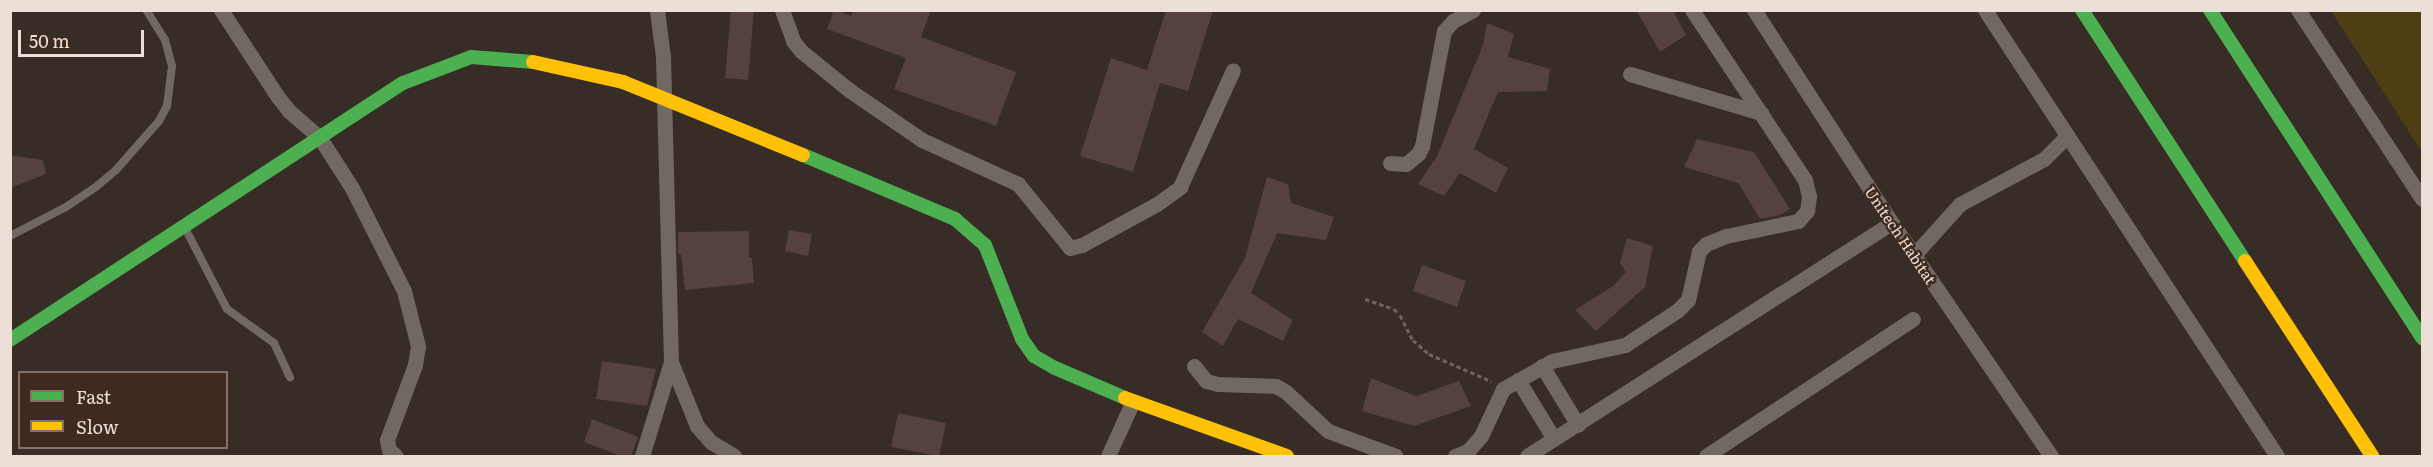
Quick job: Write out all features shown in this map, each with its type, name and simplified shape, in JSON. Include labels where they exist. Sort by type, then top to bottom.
[{"type":"street","points":[[221,10],[278,97],[320,138],[352,188],[410,306],[418,346],[417,358],[387,440],[389,450],[396,456]]},
{"type":"street","points":[[642,456],[671,362],[663,57],[657,10]]},
{"type":"street","points":[[782,10],[793,41],[801,51],[849,90],[922,140],[1018,184],[1070,248],[1082,246],[1148,209],[1180,187],[1233,70]]},
{"type":"street","points":[[1390,163],[1406,164],[1418,154],[1422,146],[1444,31],[1453,21],[1473,10]]},
{"type":"street","points":[[1455,456],[1468,451],[1480,436],[1503,389],[1542,366],[1625,345],[1678,310],[1688,300],[1699,251],[1706,244],[1726,236],[1798,221],[1807,211],[1809,196],[1805,180],[1692,10]]},
{"type":"street","name":"Unitech Habitat","points":[[1754,10],[1892,223],[2051,456]]},
{"type":"street","points":[[1985,10],[2277,456]]},
{"type":"street","points":[[2082,10],[2372,456]]},
{"type":"street","points":[[2210,10],[2422,338]]},
{"type":"street","points":[[2298,10],[2422,199]]},
{"type":"street","points":[[10,340],[403,83],[471,57],[518,59],[623,82],[663,96],[955,219],[985,245],[1022,339],[1034,356],[1055,368],[1134,401],[1287,456]]},
{"type":"street","points":[[1630,74],[1761,113]]},
{"type":"street","points":[[1914,255],[1960,204],[2044,159],[2067,136]]},
{"type":"street","points":[[1527,456],[1892,223]]},
{"type":"street","points":[[1706,456],[1726,451],[1912,320]]},
{"type":"street","points":[[671,362],[697,426],[711,442],[734,456]]},
{"type":"street","points":[[1194,366],[1206,381],[1218,384],[1276,386],[1286,392],[1328,431],[1396,456]]},
{"type":"street","points":[[1542,366],[1578,424]]},
{"type":"street","points":[[1518,380],[1554,439]]},
{"type":"street","points":[[1108,456],[1134,401]]},
{"type":"lane","points":[[10,236],[66,207],[97,186],[116,170],[159,121],[167,106],[172,66],[165,40],[146,10]]},
{"type":"lane","points":[[184,227],[227,309],[274,343],[290,377]]},
{"type":"path","points":[[1365,299],[1394,309],[1400,315],[1413,340],[1429,354],[1486,377],[1503,389]]},
{"type":"shaded area","points":[[2331,11],[2422,11],[2422,152]]},
{"type":"building","points":[[731,10],[754,10],[748,80],[725,78]]},
{"type":"building","points":[[834,10],[851,16],[853,10],[931,10],[921,37],[1016,72],[996,126],[894,89],[906,58],[827,29]]},
{"type":"building","points":[[1166,10],[1213,10],[1188,91],[1160,83],[1133,172],[1080,156],[1111,58],[1147,70]]},
{"type":"building","points":[[1636,10],[1673,10],[1686,35],[1660,52]]},
{"type":"building","points":[[1487,23],[1514,34],[1508,57],[1550,69],[1547,91],[1498,92],[1474,149],[1508,168],[1496,193],[1460,173],[1444,196],[1418,184],[1437,156],[1483,45]]},
{"type":"building","points":[[1697,139],[1754,152],[1790,209],[1780,215],[1760,219],[1738,183],[1684,167]]},
{"type":"building","points":[[10,155],[43,160],[46,174],[10,188]]},
{"type":"building","points":[[1267,177],[1288,184],[1291,203],[1334,217],[1326,240],[1277,233],[1251,293],[1293,320],[1283,341],[1238,319],[1223,346],[1202,332],[1245,258]]},
{"type":"building","points":[[789,230],[812,234],[808,256],[785,251]]},
{"type":"building","points":[[749,231],[749,258],[752,258],[754,283],[685,290],[681,254],[678,254],[678,232]]},
{"type":"building","points":[[1627,238],[1653,246],[1645,287],[1596,331],[1575,310],[1613,286],[1626,272],[1620,263]]},
{"type":"building","points":[[1422,265],[1466,281],[1457,307],[1413,291]]},
{"type":"building","points":[[602,361],[656,369],[647,406],[596,399]]},
{"type":"building","points":[[1371,378],[1416,396],[1459,381],[1471,406],[1414,426],[1362,411]]},
{"type":"building","points":[[898,413],[946,423],[939,456],[891,447]]},
{"type":"building","points":[[592,419],[638,437],[631,456],[621,456],[584,442]]},
{"type":"traffic: fast","points":[[2082,10],[2245,261]]},
{"type":"traffic: fast","points":[[2210,10],[2422,338]]},
{"type":"traffic: fast","points":[[10,340],[403,83],[471,57],[533,62]]},
{"type":"traffic: fast","points":[[803,155],[955,219],[985,245],[1022,339],[1034,356],[1055,368],[1125,398]]},
{"type":"traffic: slow","points":[[533,62],[623,82],[803,155]]},
{"type":"traffic: slow","points":[[2245,261],[2372,456]]},
{"type":"traffic: slow","points":[[1125,398],[1287,456]]}]
